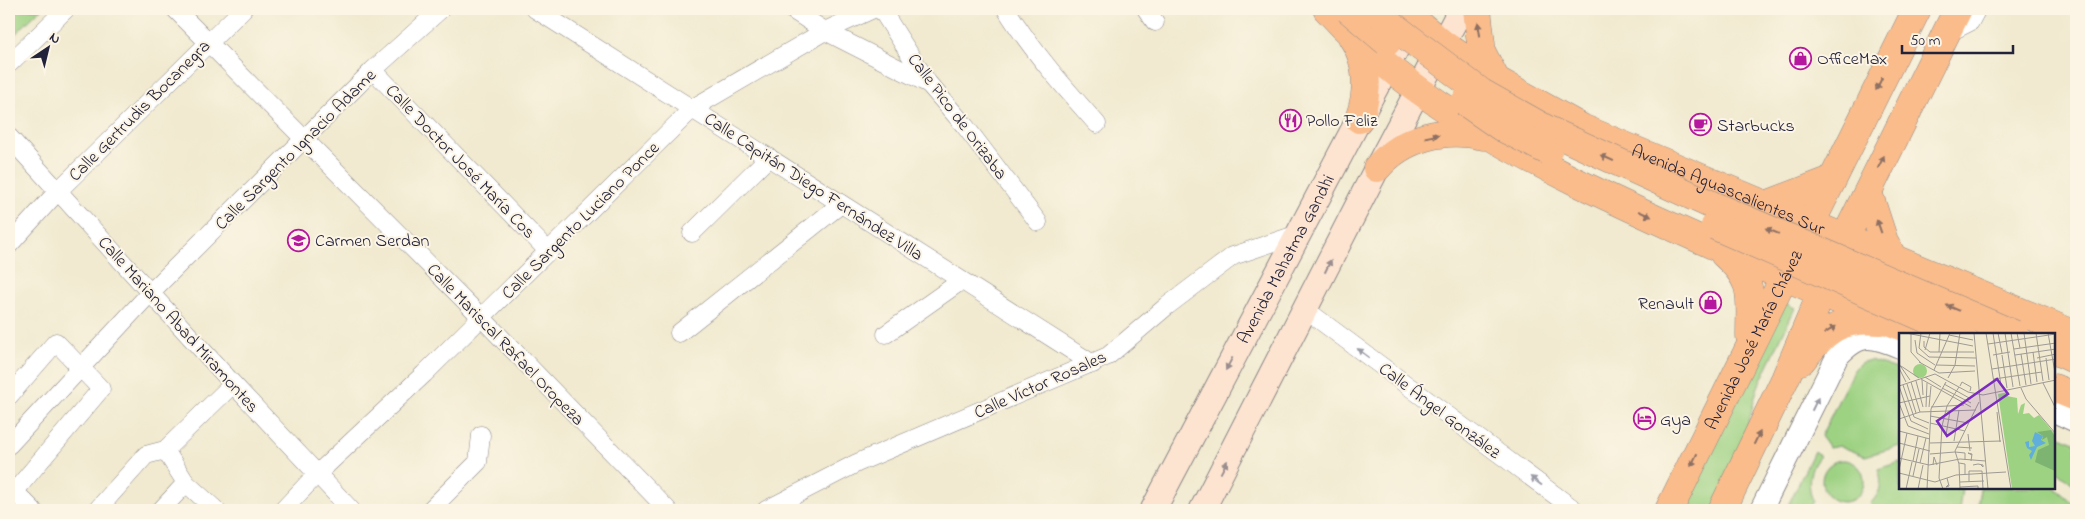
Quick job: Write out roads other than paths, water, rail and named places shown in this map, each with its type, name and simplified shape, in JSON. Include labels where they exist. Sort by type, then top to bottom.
[{"type":"main road","name":"Avenida Aguascalientes Sur","points":[[1375,9],[1400,32],[1482,93],[1546,129],[1712,205],[2012,333]]},
{"type":"main road","points":[[1202,510],[1377,168],[1461,9]]},
{"type":"main road","points":[[1478,9],[1482,53],[1496,80]]},
{"type":"main road","name":"Avenida José María Chávez","points":[[1669,510],[1917,9]]},
{"type":"main road","points":[[1722,510],[1785,379],[1845,238],[1958,9]]},
{"type":"main road","name":"Avenida Aguascalientes Sur","points":[[1406,11],[1443,44],[1496,80],[1549,111],[1591,131],[2076,335]]},
{"type":"main road","points":[[1358,40],[1370,42],[1384,35],[1393,20],[1406,11]]},
{"type":"main road","name":"Avenida Mahatma Gandhi","points":[[1153,510],[1387,66],[1406,11]]},
{"type":"main road","name":"Avenida Aguascalientes Sur","points":[[1338,13],[1501,127],[1576,164],[1959,333]]},
{"type":"main road","points":[[1338,13],[1358,40],[1387,66],[1418,90],[1492,138],[1586,188],[1821,294],[1894,337]]},
{"type":"main road","points":[[1338,13],[1355,42],[1364,68],[1366,94],[1359,119]]},
{"type":"main road","points":[[1522,154],[1515,143],[1514,129],[1516,122],[1530,110],[1549,111]]},
{"type":"main road","points":[[1377,168],[1394,150],[1430,136],[1461,133],[1492,138]]},
{"type":"main road","points":[[1766,204],[1831,180]]},
{"type":"main road","points":[[1868,192],[1884,241],[1893,258]]},
{"type":"main road","points":[[1715,246],[1738,267],[1747,283],[1751,301],[1749,346]]},
{"type":"main road","points":[[1984,333],[1990,322],[2001,318],[2012,316],[2037,318]]},
{"type":"main road","points":[[1785,379],[1824,333],[1833,328],[1863,320],[1894,337]]},
{"type":"main road","points":[[2055,350],[2076,360]]},
{"type":"main road","points":[[2055,369],[2076,378]]},
{"type":"main road","points":[[2055,388],[2076,397]]},
{"type":"street","points":[[9,64],[66,9]]},
{"type":"street","name":"Calle Mariscal Rafael Oropeza","points":[[174,9],[481,317],[668,510]]},
{"type":"street","name":"Calle Gertrudis Bocanegra","points":[[9,245],[58,191],[243,9]]},
{"type":"street","name":"Calle Sargento Ignacio Adame","points":[[9,445],[151,292],[306,140],[373,70],[441,9]]},
{"type":"street","name":"Calle Capitán Diego Fernández Villa","points":[[535,9],[1093,364]]},
{"type":"street","points":[[791,9],[825,31],[928,84]]},
{"type":"street","name":"Calle Sargento Luciano Ponce","points":[[282,510],[548,252],[693,108],[825,31],[874,9]]},
{"type":"street","name":"Calle Pico de Orizaba","points":[[881,9],[928,84],[965,126],[1038,222]]},
{"type":"street","points":[[1006,9],[1024,39],[1048,69],[1098,124]]},
{"type":"street","points":[[1945,34],[1970,22],[1977,9]]},
{"type":"street","name":"Calle Doctor José María Cos","points":[[373,70],[548,252]]},
{"type":"street","name":"Calle Mariano Abad Miramontes","points":[[9,137],[233,384],[351,510]]},
{"type":"street","points":[[692,233],[769,157]]},
{"type":"street","points":[[679,333],[841,204]]},
{"type":"street","name":"Calle Víctor Rosales","points":[[766,510],[857,463],[1093,364],[1108,356],[1167,306],[1233,256],[1298,234]]},
{"type":"street","points":[[886,334],[961,281]]},
{"type":"street","name":"Calle Ángel González","points":[[1306,310],[1575,510]]},
{"type":"street","points":[[1761,510],[1837,357],[1858,340],[1869,337],[1894,337]]},
{"type":"street","points":[[9,396],[56,342],[101,390],[12,488],[34,510]]},
{"type":"street","points":[[97,510],[146,455],[165,450],[233,384]]},
{"type":"street","points":[[2055,411],[2076,421]]},
{"type":"street","points":[[430,510],[478,462],[481,435]]},
{"type":"street","points":[[165,450],[186,483],[216,510]]},
{"type":"street","points":[[161,510],[186,483]]},
{"type":"place","name":"OfficeMax","points":[[1801,58]]},
{"type":"place","name":"Pollo Feliz","points":[[1290,120]]},
{"type":"place","name":"Starbucks","points":[[1701,125]]},
{"type":"place","name":"Carmen Serdan","points":[[299,240]]},
{"type":"place","name":"Renault","points":[[1710,303]]},
{"type":"place","name":"Gya","points":[[1644,419]]}]
